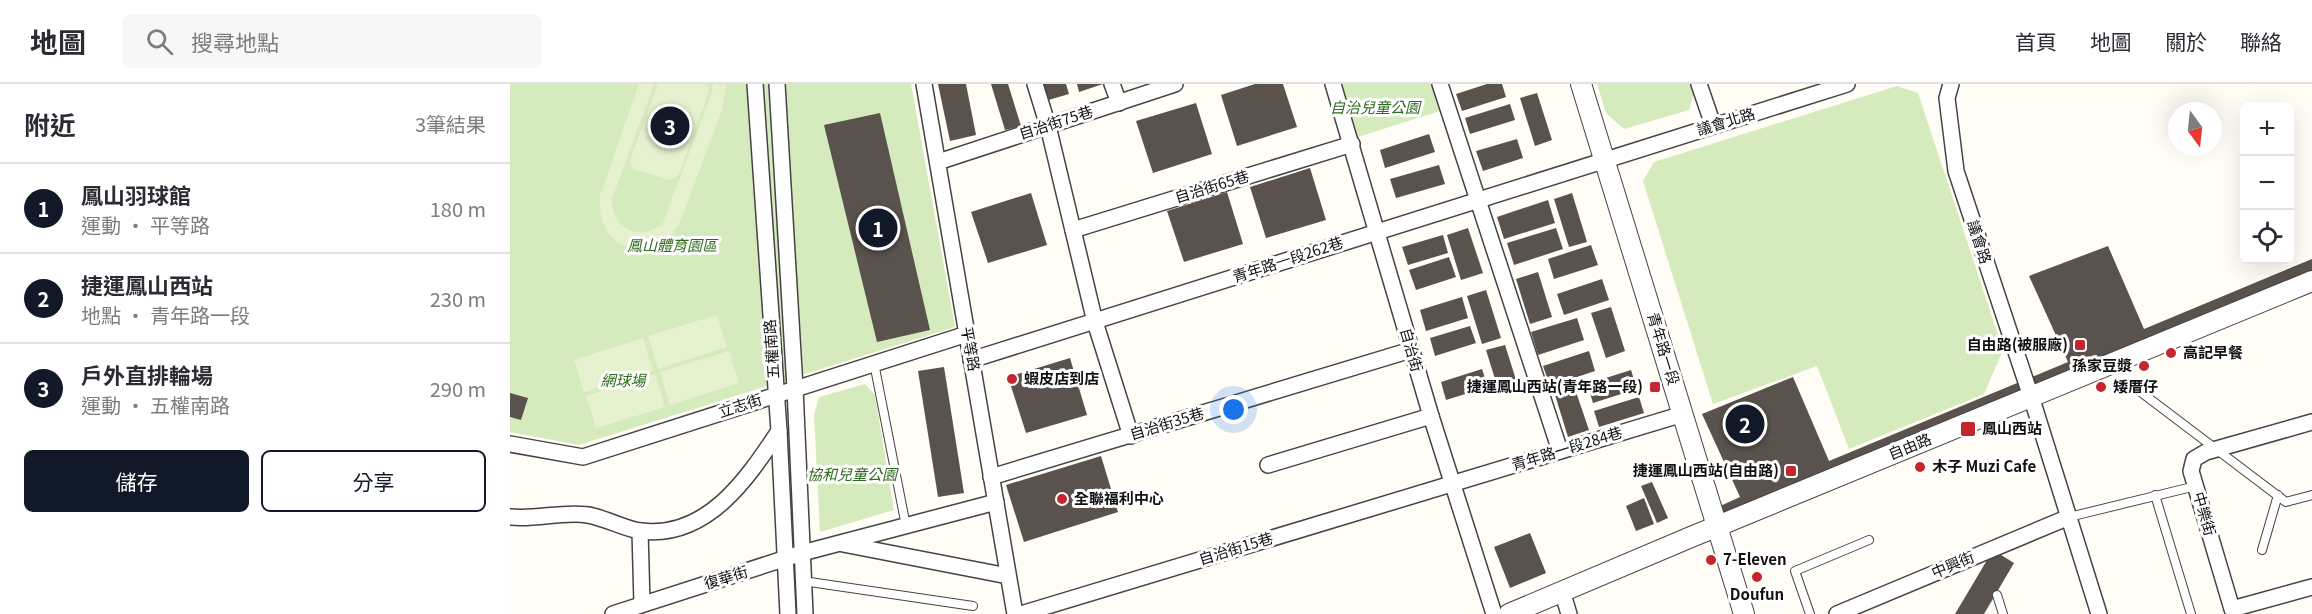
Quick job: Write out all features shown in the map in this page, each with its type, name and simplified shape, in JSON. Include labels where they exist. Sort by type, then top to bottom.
[{"type":"street","name":"五權南路","points":[[755,84],[779,431],[788,614]]},
{"type":"street","name":"五權南路","points":[[777,84],[795,388],[805,614]]},
{"type":"street","name":"平等路","points":[[924,84],[1015,614]]},
{"type":"street","points":[[1035,84],[1048,126],[1095,322],[1131,436]]},
{"type":"street","points":[[1112,84],[1119,103]]},
{"type":"street","name":"自治街75巷","points":[[938,162],[1175,84]]},
{"type":"street","name":"自治街","points":[[1334,84],[1411,350],[1494,614]]},
{"type":"street","points":[[1440,84],[1560,451]]},
{"type":"street","name":"青年路一段","points":[[1581,84],[1744,614]]},
{"type":"street","points":[[1700,84],[1713,126]]},
{"type":"street","name":"議會北路","points":[[1605,161],[1847,84]]},
{"type":"street","name":"議會路","points":[[1951,84],[1947,98],[1956,171],[2031,396],[2099,614]]},
{"type":"street","name":"自治街65巷","points":[[1073,230],[1352,144]]},
{"type":"street","name":"青年路一段262巷","points":[[971,360],[1605,161]]},
{"type":"street","name":"自由路","points":[[1509,614],[2312,280]]},
{"type":"street","name":"立志街","points":[[510,444],[583,457],[967,334]]},
{"type":"street","name":"自治街35巷","points":[[991,477],[1411,350]]},
{"type":"street","name":"青年路一段284巷","points":[[1452,484],[1683,414]]},
{"type":"street","points":[[1268,465],[1431,416]]},
{"type":"street","name":"中樂街","points":[[2312,422],[2205,452],[2194,459],[2191,471],[2232,611],[2312,587]]},
{"type":"street","points":[[510,517],[586,515],[613,521],[640,531],[674,530],[700,519],[731,497],[756,466],[779,431]]},
{"type":"street","name":"自治街15巷","points":[[1021,614],[1452,484]]},
{"type":"street","name":"復華街","points":[[622,612],[802,553],[996,502]]},
{"type":"street","name":"中興街","points":[[1837,614],[2069,516]]},
{"type":"street","points":[[640,531],[642,604]]},
{"type":"street","name":"復華街","points":[[839,544],[1008,576]]},
{"type":"street","points":[[1562,591],[1569,614]]},
{"type":"lane","points":[[874,363],[906,526]]},
{"type":"lane","points":[[2138,390],[2218,448],[2286,502],[2312,495]]},
{"type":"lane","points":[[2069,516],[2196,486]]},
{"type":"lane","points":[[2155,495],[2191,614]]},
{"type":"lane","points":[[2262,550],[2278,495]]},
{"type":"lane","points":[[1810,614],[1795,571],[1869,540]]},
{"type":"lane","points":[[803,581],[973,606]]},
{"type":"lane","points":[[1997,595],[2003,614]]},
{"type":"green space","name":"鳳山體育園區","points":[[510,84],[911,84],[955,327],[579,445],[510,432]]},
{"type":"green space","points":[[639,84],[654,84],[612,199],[616,218],[621,225],[637,232],[654,229],[663,223],[713,84],[726,85],[722,110],[679,225],[666,239],[653,246],[639,249],[626,247],[615,240],[606,229],[601,214],[600,196]]},
{"type":"green space","points":[[658,84],[704,84],[709,91],[680,172],[678,176],[669,180],[634,169],[630,161]]},
{"type":"green space","name":"自治兒童公園","points":[[1341,84],[1432,84],[1440,111],[1358,137]]},
{"type":"green space","points":[[1597,84],[1692,84],[1694,91],[1689,110],[1624,129],[1606,113]]},
{"type":"green space","points":[[1897,86],[1918,93],[2003,350],[1984,394],[1849,449],[1817,366],[1713,404],[1643,181],[1654,162]]},
{"type":"green space","points":[[717,315],[727,347],[658,369],[648,336]]},
{"type":"green space","points":[[643,338],[653,371],[584,392],[574,360]]},
{"type":"green space","points":[[729,351],[739,383],[670,405],[660,372]]},
{"type":"green space","points":[[655,374],[665,407],[596,428],[586,396]]},
{"type":"green space","name":"協和兒童公園","points":[[865,384],[875,395],[894,510],[820,532],[814,415],[819,397]]},
{"type":"building","points":[[938,84],[966,84],[976,135],[950,141]]},
{"type":"building","points":[[991,84],[1008,84],[1021,126],[1005,130]]},
{"type":"building","points":[[1039,84],[1066,84],[1069,94],[1045,101]]},
{"type":"building","points":[[1077,84],[1103,84],[1079,92]]},
{"type":"building","points":[[1255,84],[1283,84],[1297,127],[1237,146],[1221,95]]},
{"type":"building","points":[[1487,84],[1502,84],[1506,97],[1462,111],[1456,94]]},
{"type":"building","points":[[1537,93],[1552,140],[1535,146],[1520,98]]},
{"type":"building","points":[[1196,103],[1212,154],[1153,173],[1136,121]]},
{"type":"building","points":[[1510,104],[1515,120],[1470,134],[1465,118]]},
{"type":"building","points":[[880,113],[930,330],[877,342],[824,125]]},
{"type":"building","points":[[1429,134],[1435,152],[1385,168],[1380,150]]},
{"type":"building","points":[[1517,139],[1523,158],[1483,171],[1476,151]]},
{"type":"building","points":[[1439,165],[1445,184],[1396,198],[1390,179]]},
{"type":"building","points":[[1310,168],[1326,220],[1266,238],[1250,187]]},
{"type":"building","points":[[1227,192],[1243,244],[1184,262],[1167,211]]},
{"type":"building","points":[[1031,193],[1047,245],[988,263],[971,212]]},
{"type":"building","points":[[1572,193],[1587,242],[1569,247],[1554,199]]},
{"type":"building","points":[[1548,200],[1555,223],[1504,239],[1497,217]]},
{"type":"building","points":[[1468,228],[1483,273],[1461,280],[1447,235]]},
{"type":"building","points":[[1556,228],[1563,249],[1514,265],[1507,243]]},
{"type":"building","points":[[1443,235],[1448,253],[1408,265],[1402,247]]},
{"type":"building","points":[[1591,245],[1598,265],[1554,279],[1548,259]]},
{"type":"building","name":"鳳山西站","points":[[2108,246],[2144,329],[2312,259],[2312,292],[1729,533],[1718,507],[1740,497],[1702,414],[1793,377],[1829,461],[2068,362],[2029,276]]},
{"type":"building","points":[[1449,257],[1456,277],[1416,290],[1409,270]]},
{"type":"building","points":[[1538,272],[1552,317],[1530,324],[1516,279]]},
{"type":"building","points":[[1602,279],[1609,300],[1564,315],[1557,294]]},
{"type":"building","points":[[1486,290],[1501,338],[1482,344],[1467,296]]},
{"type":"building","points":[[1462,297],[1468,318],[1426,331],[1420,310]]},
{"type":"building","points":[[1611,307],[1625,351],[1606,358],[1591,313]]},
{"type":"building","points":[[1577,318],[1584,340],[1538,355],[1531,332]]},
{"type":"building","points":[[1470,326],[1476,343],[1435,356],[1430,338]]},
{"type":"building","points":[[1505,345],[1518,386],[1499,392],[1486,350]]},
{"type":"building","points":[[1589,351],[1595,371],[1550,386],[1543,366]]},
{"type":"building","points":[[1070,358],[1087,415],[1026,433],[1008,377]]},
{"type":"building","points":[[944,367],[964,493],[938,497],[918,371]]},
{"type":"building","points":[[1482,369],[1488,387],[1446,400],[1441,382]]},
{"type":"building","points":[[1631,370],[1637,389],[1593,403],[1587,384]]},
{"type":"building","points":[[1575,389],[1589,430],[1568,437],[1555,395]]},
{"type":"building","points":[[510,393],[528,398],[521,420],[510,417]]},
{"type":"building","points":[[1639,397],[1644,413],[1599,427],[1594,411]]},
{"type":"building","name":"全聯福利中心","points":[[1101,456],[1118,512],[1024,542],[1006,485]]},
{"type":"building","points":[[1652,482],[1668,518],[1657,523],[1641,486]]},
{"type":"building","points":[[1644,498],[1654,524],[1636,531],[1626,506]]},
{"type":"building","points":[[1530,533],[1546,573],[1510,588],[1494,547]]},
{"type":"building","points":[[1993,550],[2014,563],[1984,614],[1955,614]]},
{"type":"place","name":"戶外直排輪場","points":[[670,126]]},
{"type":"place","name":"鳳山羽球館","points":[[878,228]]},
{"type":"place","name":"自由路(被服廠)","points":[[2080,345]]},
{"type":"place","name":"高記早餐","points":[[2171,353]]},
{"type":"place","name":"孫家豆漿","points":[[2144,366]]},
{"type":"place","name":"蝦皮店到店","points":[[1012,379]]},
{"type":"place","name":"捷運鳳山西站(青年路一段)","points":[[1655,387]]},
{"type":"place","name":"矮厝仔","points":[[2101,387]]},
{"type":"place","name":"捷運鳳山西站","points":[[1745,424]]},
{"type":"place","name":"鳳山西站","points":[[1968,429]]},
{"type":"place","name":"木子 Muzi Cafe","points":[[1920,467]]},
{"type":"place","name":"捷運鳳山西站(自由路)","points":[[1791,471]]},
{"type":"place","name":"全聯福利中心","points":[[1062,499]]},
{"type":"place","name":"7-Eleven","points":[[1711,560]]},
{"type":"place","name":"Doufun","points":[[1757,577]]},
{"type":"park label","name":"網球場","points":[[623,381]]}]
